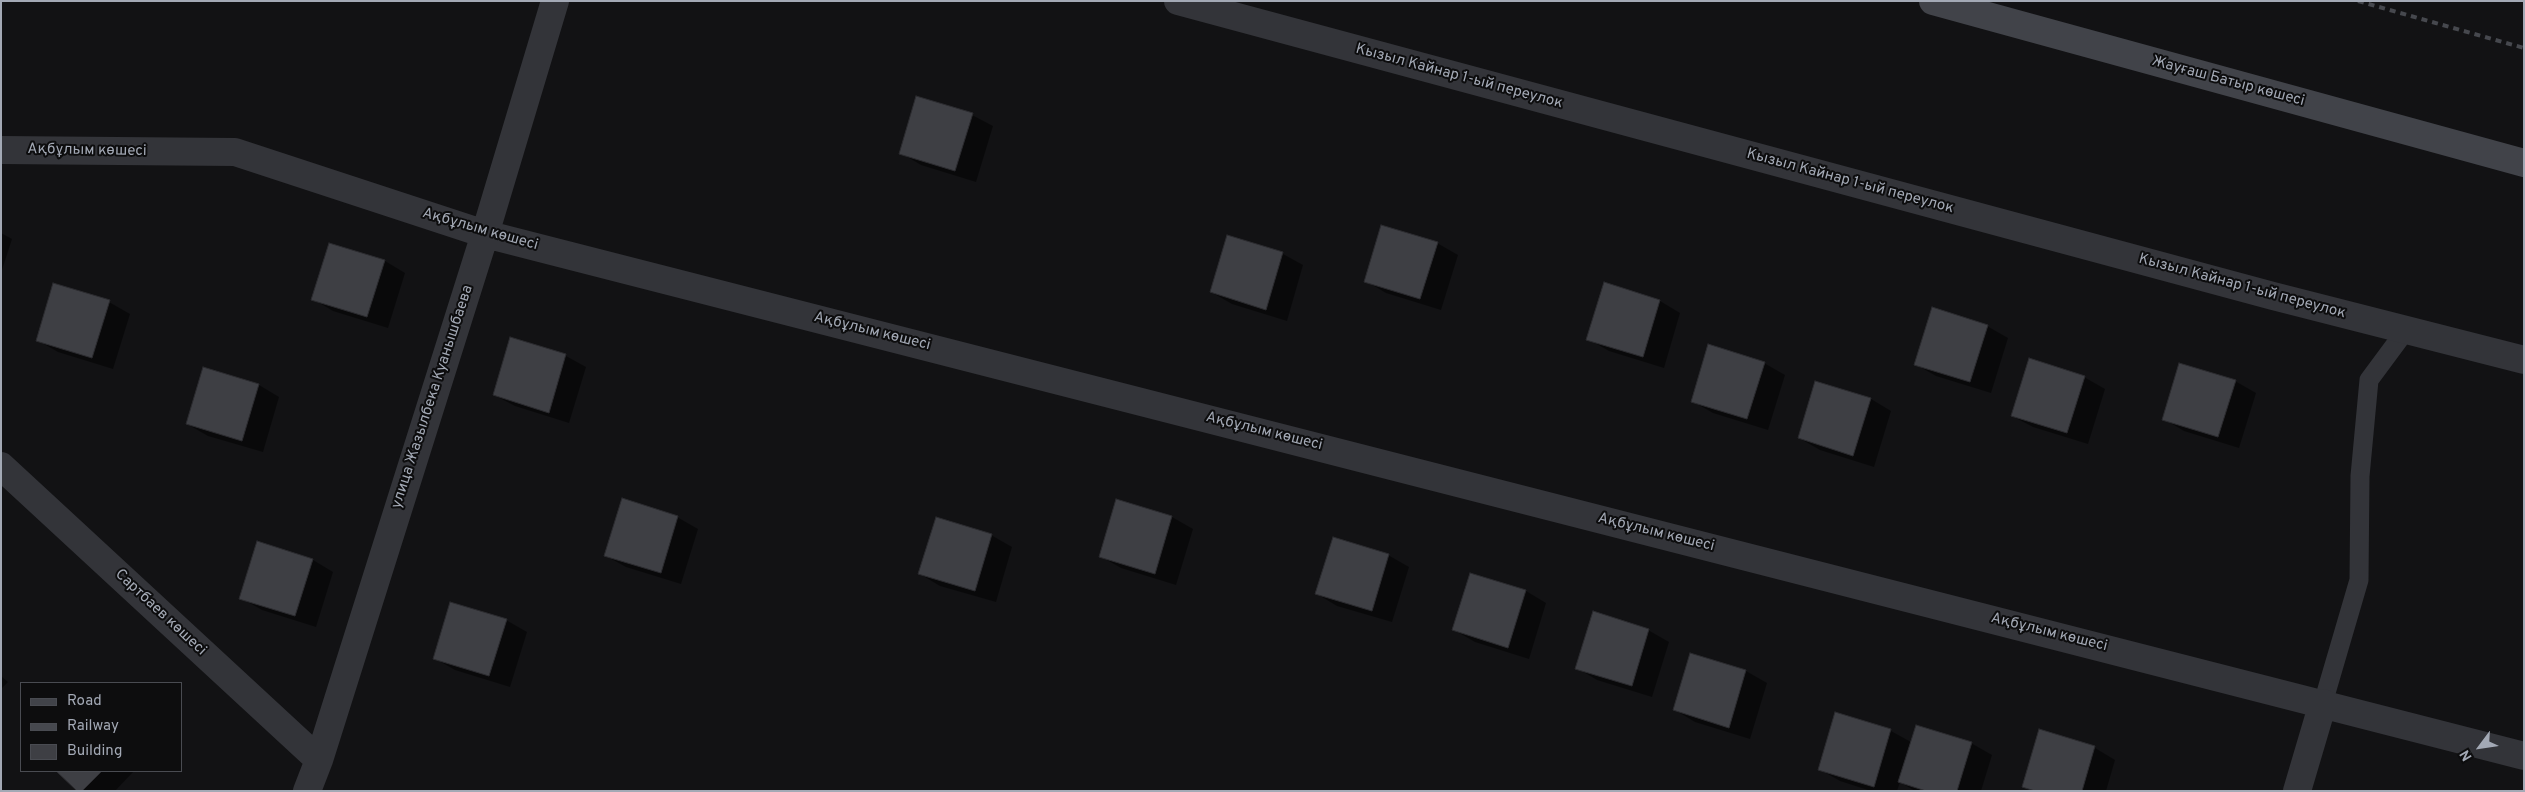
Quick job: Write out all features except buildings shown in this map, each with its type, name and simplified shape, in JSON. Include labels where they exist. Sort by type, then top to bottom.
[{"type":"main road","name":"Жауғаш Батыр көшесі","points":[[1933,1],[2524,163]]},
{"type":"street","name":"улица Жазылбека Куанышбаева","points":[[307,791],[485,234],[556,1]]},
{"type":"street","name":"Кызыл Кайнар 1-ый переулок","points":[[1178,1],[2263,294],[2524,360]]},
{"type":"street","name":"Ақбұлым көшесі","points":[[1,150],[235,152],[485,234],[2524,756]]},
{"type":"street","name":"Сартбаев көшесі","points":[[1,466],[318,760]]},
{"type":"street","points":[[2297,791],[2323,703]]},
{"type":"lane","points":[[2323,703],[2359,580],[2360,476],[2369,380],[2406,330]]},
{"type":"railway","points":[[2358,1],[2524,48]]}]
